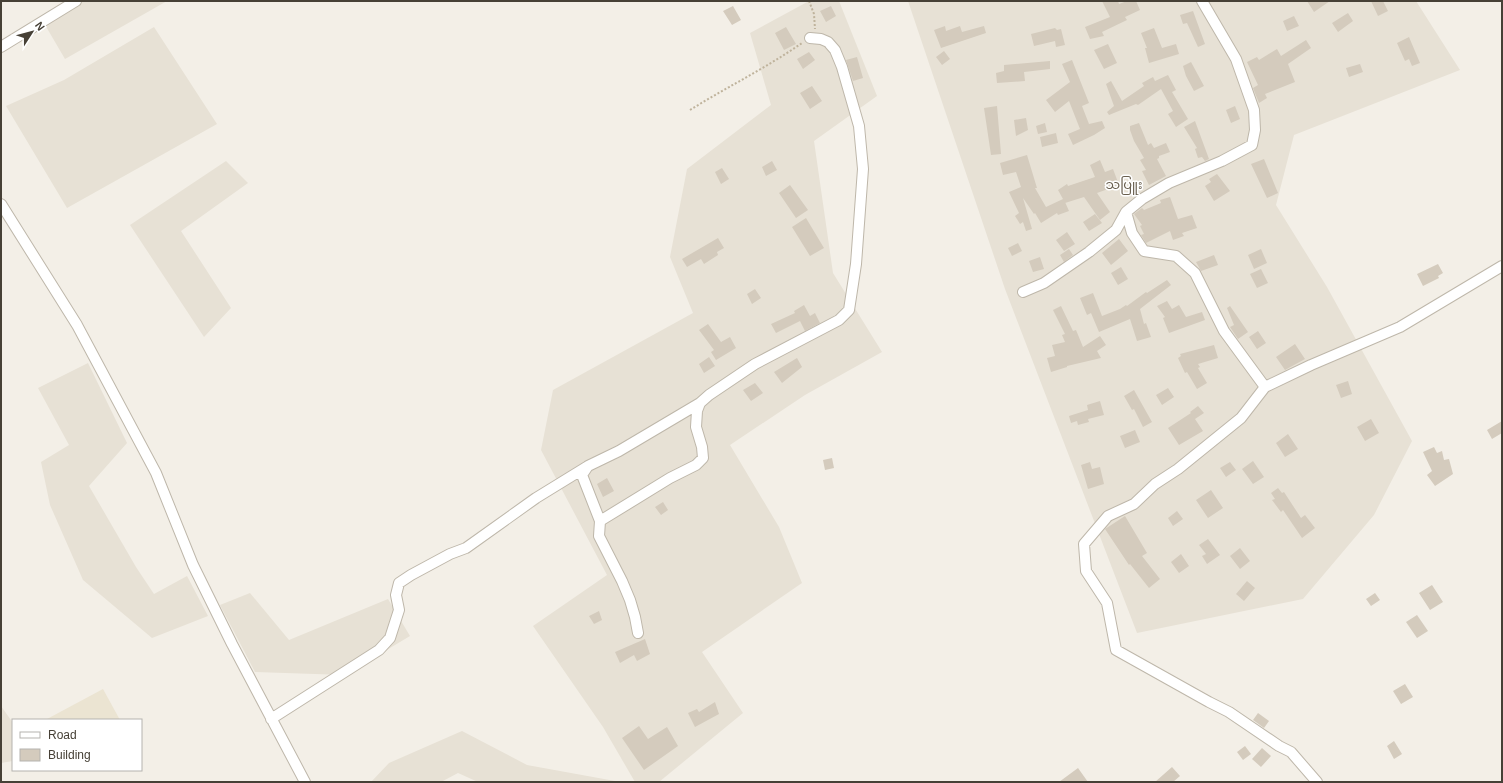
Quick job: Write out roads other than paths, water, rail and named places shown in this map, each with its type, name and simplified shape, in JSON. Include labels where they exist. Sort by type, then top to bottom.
[{"type":"street","points":[[1,47],[76,1]]},
{"type":"street","points":[[1023,292],[1044,283],[1089,252],[1116,230],[1126,212],[1142,199],[1169,183],[1222,161],[1252,145],[1255,130],[1254,110],[1236,59],[1202,1]]},
{"type":"street","points":[[271,719],[379,650],[390,638],[399,610],[396,595],[399,583],[450,554],[466,548],[536,498],[588,466],[619,451],[700,403],[709,395],[755,364],[839,320],[849,310],[856,264],[864,169],[859,126],[836,50],[828,42],[821,39],[810,38]]},
{"type":"street","points":[[1,204],[77,325],[156,473],[193,565],[232,644],[305,782]]},
{"type":"street","points":[[1126,212],[1132,233],[1144,251],[1176,256],[1195,273],[1224,331],[1265,387]]},
{"type":"street","points":[[1317,782],[1292,752],[1279,746],[1229,712],[1116,650],[1107,603],[1086,570],[1084,544],[1108,516],[1134,504],[1155,484],[1178,468],[1241,418],[1265,387],[1311,365],[1400,327],[1502,266]]},
{"type":"street","points":[[600,521],[670,478],[696,465],[703,458],[702,447],[696,427],[697,411],[700,403]]},
{"type":"street","points":[[588,466],[582,475],[583,481],[600,521],[599,536],[627,594],[635,617],[638,633]]},
{"type":"district","name":"သပြူး","points":[[1124,184]]}]
